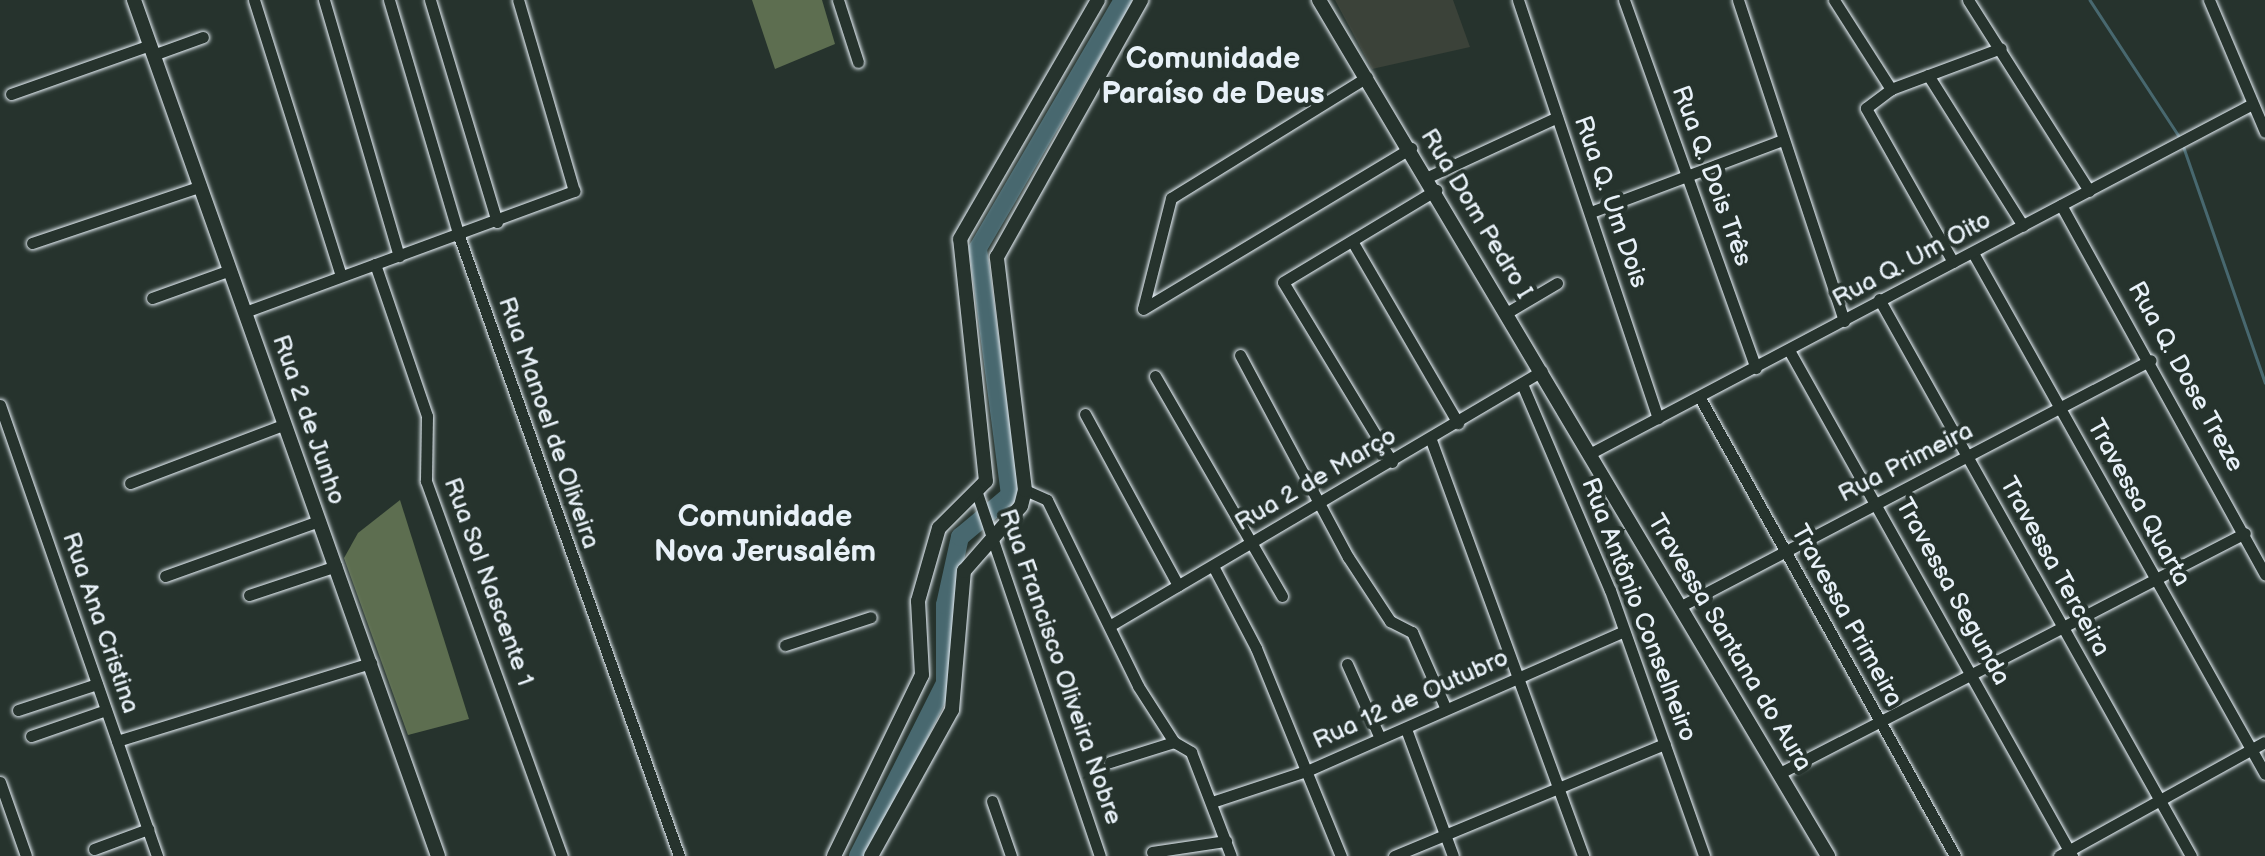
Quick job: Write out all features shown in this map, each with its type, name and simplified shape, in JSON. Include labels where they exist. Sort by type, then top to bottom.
[{"type":"street","name":"Rua 2 de Junho","points":[[134,0],[438,856]]},
{"type":"street","points":[[254,0],[341,276]]},
{"type":"street","points":[[324,0],[398,256]]},
{"type":"street","name":"Rua Manoel de Oliveira","points":[[389,0],[459,236],[679,856]]},
{"type":"street","points":[[430,0],[498,222]]},
{"type":"street","points":[[245,312],[498,222],[574,188],[518,0]]},
{"type":"street","points":[[838,0],[858,62]]},
{"type":"street","points":[[834,856],[922,675],[918,601],[940,528],[986,481],[960,240],[1098,0]]},
{"type":"street","points":[[872,856],[952,710],[964,571],[990,531],[1021,506],[1025,490],[997,257],[1142,0]]},
{"type":"street","name":"Rua Dom Pedro I","points":[[1320,0],[1591,453]]},
{"type":"street","name":"Rua Q. Um Dois","points":[[1518,0],[1658,418]]},
{"type":"street","name":"Rua Q. Dois Três","points":[[1624,0],[1756,368]]},
{"type":"street","points":[[1738,0],[1844,321]]},
{"type":"street","points":[[1834,0],[1891,90]]},
{"type":"street","points":[[1968,0],[2089,191]]},
{"type":"street","points":[[2209,0],[2265,132]]},
{"type":"street","points":[[11,94],[203,37]]},
{"type":"street","points":[[1953,262],[1867,116],[1870,101],[2001,48]]},
{"type":"street","points":[[1928,75],[2022,226]]},
{"type":"street","points":[[1366,76],[1171,198],[1142,296],[1148,312],[1411,148]]},
{"type":"street","name":"Rua Q. Um Oito","points":[[1591,453],[1790,352],[1879,300],[2252,104]]},
{"type":"street","points":[[1392,462],[1283,282],[1352,241],[1432,183],[1557,118]]},
{"type":"street","points":[[1591,212],[1783,140]]},
{"type":"street","points":[[32,243],[200,186]]},
{"type":"street","name":"Rua Q. Dose Treze","points":[[2062,205],[2152,360],[2265,574]]},
{"type":"street","points":[[1352,241],[1458,423]]},
{"type":"street","name":"Travessa Quarta","points":[[1973,253],[2265,774]]},
{"type":"street","name":"Rua Sol Nascente 1","points":[[375,264],[427,416],[426,481],[562,856]]},
{"type":"street","points":[[152,298],[230,270]]},
{"type":"street","points":[[1508,312],[1557,283]]},
{"type":"street","name":"Travessa Terceira","points":[[1879,300],[2191,856]]},
{"type":"street","name":"Travessa Segunda","points":[[1790,352],[1972,674],[2066,854]]},
{"type":"street","points":[[1240,355],[1316,504],[1390,621],[1412,632],[1446,710]]},
{"type":"street","name":"Rua Primeira","points":[[1681,606],[2152,360]]},
{"type":"street","name":"Rua 2 de Março","points":[[1111,625],[1431,440],[1542,370]]},
{"type":"street","points":[[1155,376],[1282,596]]},
{"type":"street","name":"Rua Antônio Conselheiro","points":[[1522,384],[1624,631],[1704,856]]},
{"type":"street","name":"Travessa Primeira","points":[[1700,398],[1955,856]]},
{"type":"street","name":"Rua Ana Cristina","points":[[0,405],[157,856]]},
{"type":"street","points":[[1085,414],[1178,585]]},
{"type":"street","points":[[130,483],[284,424]]},
{"type":"street","points":[[1431,440],[1583,856]]},
{"type":"street","name":"Travessa Santana do Aura","points":[[1591,453],[1828,856]]},
{"type":"street","points":[[1025,490],[1046,500],[1156,711],[1174,742],[1191,752],[1230,856]]},
{"type":"street","name":"Rua Francisco Oliveira Nobre","points":[[977,493],[1100,856]]},
{"type":"street","points":[[165,576],[319,521]]},
{"type":"street","points":[[1780,773],[2244,533]]},
{"type":"street","points":[[249,595],[336,566]]},
{"type":"street","points":[[1212,566],[1308,770],[1341,856]]},
{"type":"street","points":[[785,645],[871,617]]},
{"type":"street","name":"Rua 12 de Outubro","points":[[1212,802],[1308,770],[1624,631]]},
{"type":"street","points":[[117,740],[370,662]]},
{"type":"street","points":[[1348,664],[1380,738]]},
{"type":"street","points":[[18,710],[97,684]]},
{"type":"street","points":[[31,736],[106,710]]},
{"type":"street","points":[[1406,729],[1453,856]]},
{"type":"street","points":[[1110,762],[1174,742]]},
{"type":"street","points":[[2066,854],[2265,742]]},
{"type":"street","points":[[1394,856],[1665,744]]},
{"type":"street","points":[[0,782],[26,856]]},
{"type":"street","points":[[992,801],[1011,856]]},
{"type":"street","points":[[94,849],[148,829]]},
{"type":"street","points":[[1152,852],[1226,841]]},
{"type":"shaded area","points":[[1335,0],[1453,0],[1470,47],[1372,69]]},
{"type":"green space","points":[[752,0],[822,0],[835,44],[775,69]]},
{"type":"green space","points":[[400,500],[469,719],[408,735],[344,558],[358,533]]},
{"type":"waterway","points":[[858,856],[945,683],[945,605],[960,537],[1010,495],[978,248],[1123,0]]},
{"type":"waterway","points":[[2090,0],[2179,136]]},
{"type":"waterway","points":[[2184,148],[2265,382]]},
{"type":"district","name":"Comunidade Paraíso de Deus","points":[[1213,76]]},
{"type":"district","name":"Comunidade Nova Jerusalém","points":[[765,534]]}]
